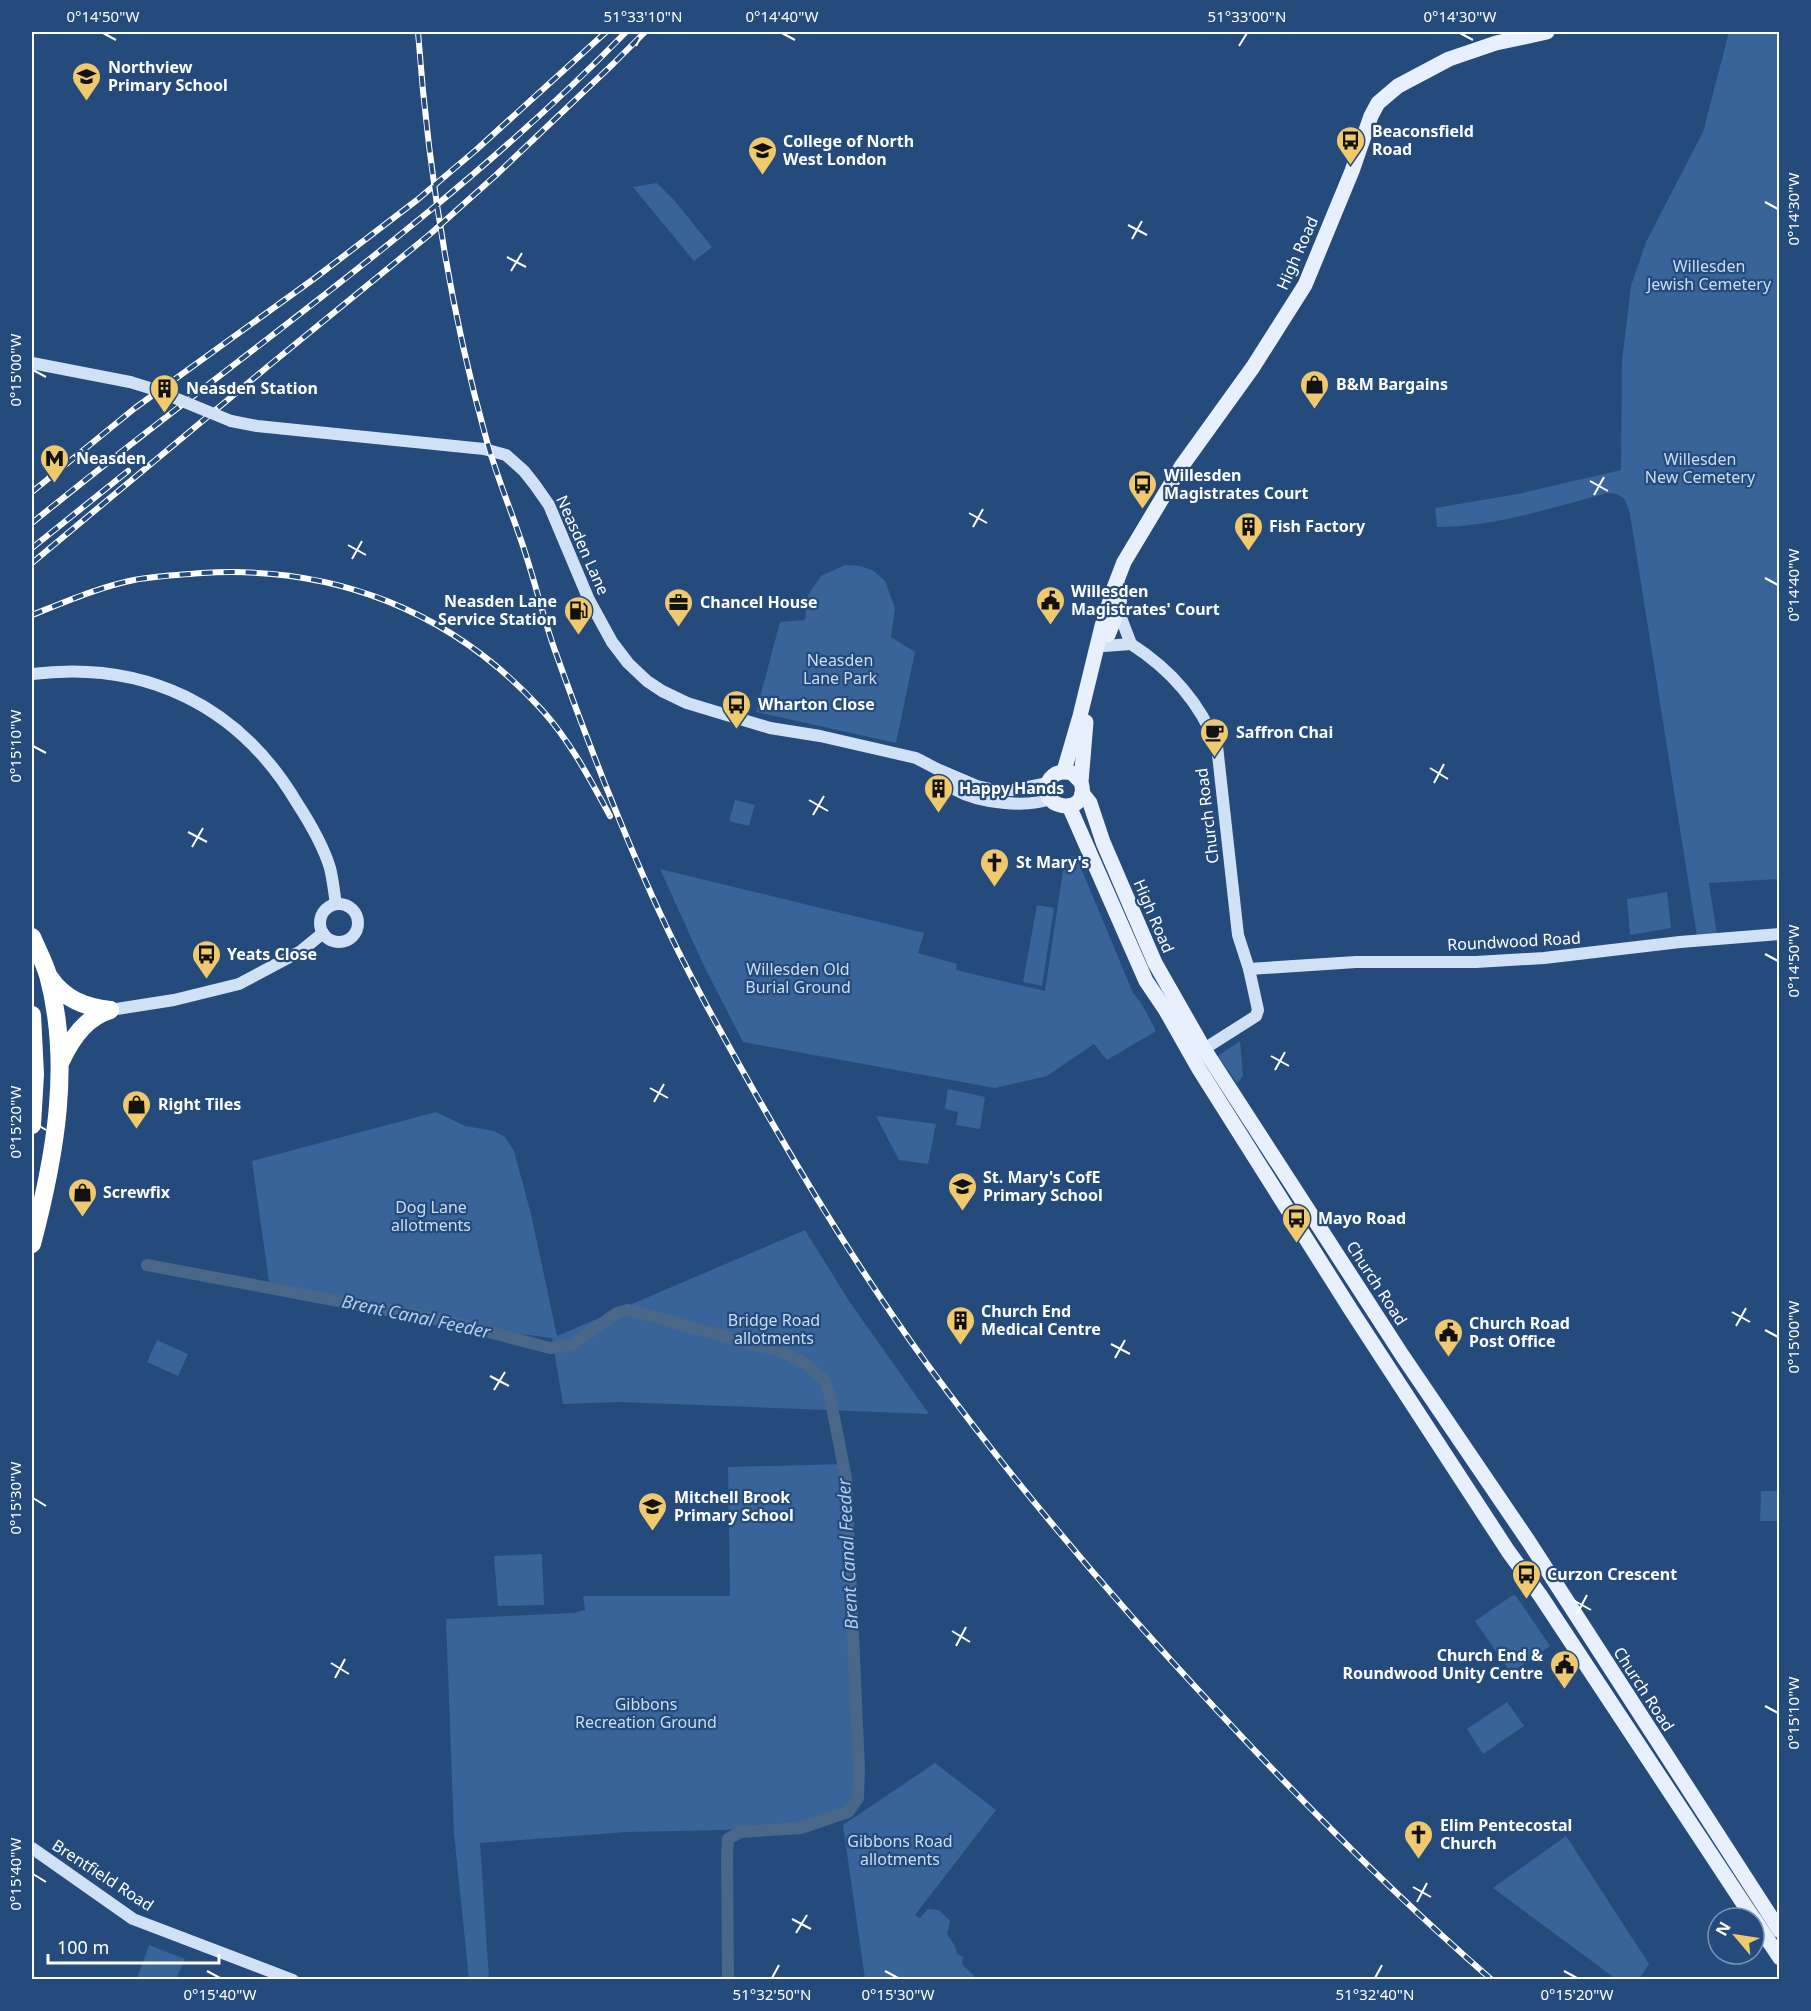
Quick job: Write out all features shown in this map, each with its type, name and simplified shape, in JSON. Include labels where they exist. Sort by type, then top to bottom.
[{"type":"highway","points":[[32,937],[47,972],[58,988],[73,999],[92,1007],[110,1010]]},
{"type":"highway","points":[[32,1244],[57,1121],[60,1064],[57,1024],[47,972]]},
{"type":"highway","points":[[60,1064],[79,1031],[98,1015],[110,1010]]},
{"type":"highway","points":[[32,1016],[35,1074],[32,1125]]},
{"type":"main road","name":"High Road","points":[[1064,771],[1102,626],[1124,562],[1181,467],[1253,367],[1305,285],[1378,103],[1398,86],[1449,59],[1496,43],[1547,32]]},
{"type":"main road","name":"Neasden Lane","points":[[32,363],[130,382],[231,421],[257,426],[484,448],[506,455],[524,471],[549,505],[589,600],[612,642],[628,663],[647,681],[662,691],[695,706],[770,728],[820,736],[916,758],[977,786],[995,790],[1013,790],[1048,783]]},
{"type":"main road","name":"High Road","points":[[1124,562],[1119,610],[1104,646],[1087,718],[1082,788],[1155,963],[1198,1053]]},
{"type":"main road","points":[[1104,646],[1131,644],[1119,610]]},
{"type":"main road","name":"Church Road","points":[[1131,644],[1170,674],[1185,690],[1209,724],[1217,746],[1238,935],[1249,969],[1258,1010],[1256,1016],[1198,1053],[1529,1542],[1779,1931]]},
{"type":"main road","points":[[32,674],[73,671],[134,678],[186,696],[234,727],[257,748],[282,777],[315,833],[330,868],[336,904]]},
{"type":"main road","name":"Neasden Lane","points":[[937,769],[955,789],[980,799],[1009,803],[1042,802],[1050,799]]},
{"type":"main road","points":[[1064,771],[1076,775],[1082,788],[1077,802],[1069,806],[1057,805],[1050,799],[1048,783],[1054,775],[1064,771]]},
{"type":"main road","name":"High Road","points":[[1069,806],[1144,977],[1198,1053]]},
{"type":"main road","points":[[336,904],[347,905],[357,916],[359,922],[357,932],[346,942],[337,943],[328,938],[320,926],[321,918],[329,907],[336,904]]},
{"type":"main road","points":[[110,1010],[174,1000],[238,984],[301,951],[323,933]]},
{"type":"main road","name":"Roundwood Road","points":[[1249,969],[1356,962],[1476,963],[1779,934]]},
{"type":"main road","points":[[1198,1053],[1351,1310],[1508,1551],[1540,1595],[1746,1906]]},
{"type":"main road","name":"Brentfield Road","points":[[32,1848],[133,1918],[293,1980]]},
{"type":"main road","points":[[1766,1937],[1779,1958]]},
{"type":"green space","name":"Willesden New Cemetery","points":[[1729,32],[1779,32],[1779,879],[1709,883],[1717,935],[1697,936],[1630,514],[1626,501],[1621,496],[1608,493],[1502,520],[1437,527],[1435,508],[1518,494],[1621,470],[1622,361],[1631,286],[1646,242],[1703,132]]},
{"type":"green space","points":[[657,183],[674,200],[712,247],[694,261],[633,187]]},
{"type":"green space","name":"Neasden Lane Park","points":[[845,565],[860,566],[874,571],[885,581],[895,608],[891,637],[915,652],[896,743],[756,712],[780,622],[805,620],[808,595],[821,576]]},
{"type":"green space","points":[[735,800],[755,805],[749,826],[729,821]]},
{"type":"green space","name":"Willesden Old Burial Ground","points":[[1076,856],[1133,993],[1143,1006],[1156,1031],[1107,1060],[1094,1044],[1047,1076],[995,1088],[743,1042],[704,966],[660,869],[924,933],[918,953],[957,964],[956,970],[1045,991],[1065,857]]},
{"type":"green space","points":[[1667,892],[1671,928],[1630,935],[1627,899]]},
{"type":"green space","points":[[1037,905],[1054,908],[1042,986],[1023,982]]},
{"type":"green space","points":[[1240,1041],[1243,1076],[1237,1083],[1218,1056]]},
{"type":"green space","points":[[948,1089],[985,1097],[980,1129],[956,1125],[958,1112],[945,1109]]},
{"type":"green space","points":[[436,1112],[465,1126],[494,1131],[505,1137],[514,1151],[531,1214],[557,1336],[805,1230],[849,1301],[929,1414],[619,1402],[563,1404],[552,1338],[505,1332],[460,1320],[269,1282],[252,1161]]},
{"type":"green space","points":[[876,1116],[936,1124],[928,1164],[899,1160]]},
{"type":"green space","points":[[157,1340],[188,1354],[178,1376],[147,1362]]},
{"type":"green space","name":"Gibbons Recreation Ground","points":[[845,1464],[850,1480],[862,1800],[842,1811],[799,1825],[724,1830],[627,1832],[480,1843],[489,1979],[469,1979],[454,1834],[446,1619],[574,1613],[585,1610],[583,1596],[730,1596],[728,1467]]},
{"type":"green space","points":[[1761,1491],[1779,1491],[1779,1521],[1760,1521]]},
{"type":"green space","points":[[542,1554],[544,1605],[498,1606],[494,1556]]},
{"type":"green space","points":[[1513,1595],[1516,1596],[1550,1646],[1511,1673],[1475,1621]]},
{"type":"green space","points":[[1507,1702],[1524,1726],[1483,1754],[1467,1729]]},
{"type":"green space","name":"Gibbons Road allotments","points":[[935,1763],[996,1810],[915,1915],[920,1918],[928,1909],[939,1910],[950,1921],[947,1934],[957,1954],[963,1957],[962,1964],[977,1979],[865,1979],[843,1825]]},
{"type":"green space","points":[[1566,1836],[1649,1964],[1639,1979],[1616,1979],[1493,1888]]},
{"type":"green space","points":[[149,1945],[185,1959],[176,1979],[137,1979]]},
{"type":"waterway","name":"Brent Canal Feeder","points":[[147,1265],[451,1322],[550,1348],[572,1345],[617,1313],[628,1310],[780,1351],[804,1363],[824,1380],[829,1392],[846,1478],[859,1769],[858,1798],[848,1812],[801,1828],[740,1832],[728,1839],[728,1980]]},
{"type":"railway","points":[[418,32],[422,83],[442,236],[461,338],[490,452],[523,546],[553,645],[603,779],[659,911],[726,1041],[770,1120],[857,1262],[960,1409],[1030,1497],[1139,1625],[1281,1778],[1384,1881],[1492,1980]]},
{"type":"railway","points":[[32,492],[135,408],[315,278],[417,200],[476,150],[606,32]]},
{"type":"railway","points":[[32,523],[411,226],[557,100],[626,32]]},
{"type":"railway","points":[[32,563],[429,235],[495,176],[645,32]]},
{"type":"railway","points":[[32,548],[128,471]]},
{"type":"railway","points":[[32,615],[82,595],[121,583],[202,573],[251,573],[298,577],[344,587],[388,601],[430,621],[469,646],[507,675],[562,734],[610,816]]},
{"type":"place","name":"Northview Primary School","points":[[87,102]]},
{"type":"place","name":"Beaconsfield Road","points":[[1351,166]]},
{"type":"place","name":"College of North West London","points":[[762,176]]},
{"type":"place","name":"B&M Bargains","points":[[1315,410]]},
{"type":"place","name":"Neasden Station","points":[[165,414]]},
{"type":"place","name":"Neasden","points":[[55,484]]},
{"type":"place","name":"Willesden Magistrates Court","points":[[1143,510]]},
{"type":"place","name":"Fish Factory","points":[[1248,552]]},
{"type":"place","name":"Willesden Magistrates' Court","points":[[1050,626]]},
{"type":"place","name":"Chancel House","points":[[679,628]]},
{"type":"place","name":"Neasden Lane Service Station","points":[[578,636]]},
{"type":"place","name":"Wharton Close","points":[[737,730]]},
{"type":"place","name":"Saffron Chai","points":[[1215,758]]},
{"type":"place","name":"Happy Hands","points":[[938,814]]},
{"type":"place","name":"St Mary's","points":[[995,888]]},
{"type":"place","name":"Yeats Close","points":[[206,980]]},
{"type":"place","name":"Right Tiles","points":[[137,1130]]},
{"type":"place","name":"St. Mary's CofE Primary School","points":[[962,1212]]},
{"type":"place","name":"Screwfix","points":[[82,1218]]},
{"type":"place","name":"Mayo Road","points":[[1297,1244]]},
{"type":"place","name":"Church End Medical Centre","points":[[960,1346]]},
{"type":"place","name":"Church Road Post Office","points":[[1448,1358]]},
{"type":"place","name":"Mitchell Brook Primary School","points":[[653,1532]]},
{"type":"place","name":"Curzon Crescent","points":[[1526,1600]]},
{"type":"place","name":"Church End & Roundwood Unity Centre","points":[[1564,1690]]},
{"type":"place","name":"Elim Pentecostal Church","points":[[1419,1860]]},
{"type":"park label","name":"Willesden Jewish Cemetery","points":[[1709,275]]},
{"type":"park label","name":"Dog Lane allotments","points":[[431,1216]]},
{"type":"park label","name":"Bridge Road allotments","points":[[774,1329]]}]
